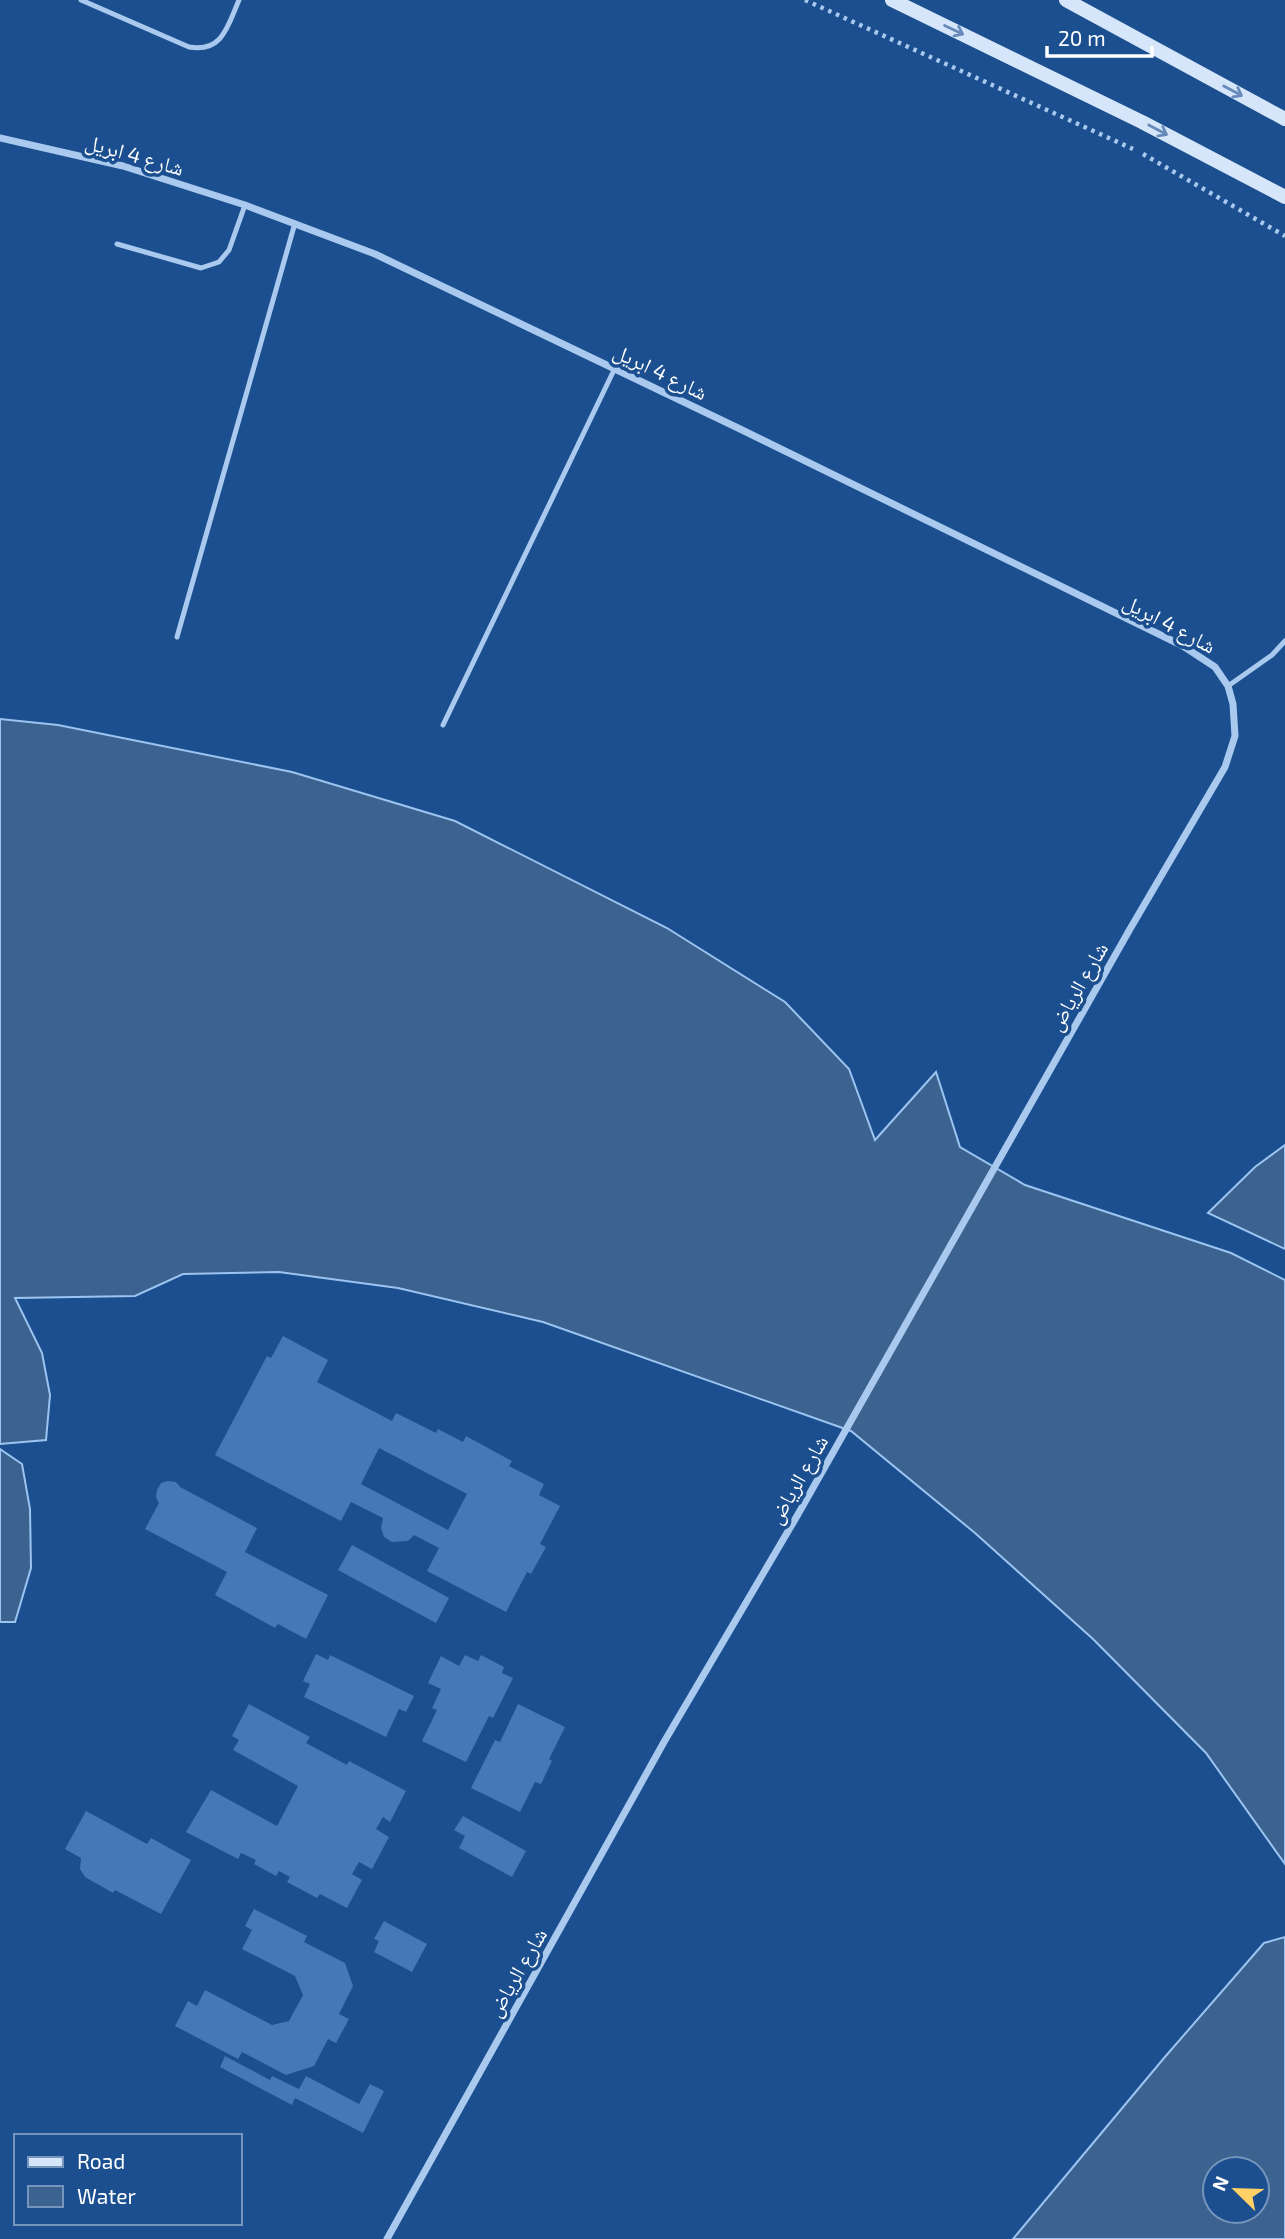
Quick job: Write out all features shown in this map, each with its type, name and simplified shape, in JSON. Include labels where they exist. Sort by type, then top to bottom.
[{"type":"main road","points":[[892,0],[1142,122],[1285,197]]},
{"type":"main road","points":[[1066,0],[1285,119]]},
{"type":"street","name":"شارع 4 ابريل","points":[[0,138],[123,166],[245,205],[375,254],[1184,646],[1215,667],[1228,686]]},
{"type":"street","name":"شارع الرياض","points":[[387,2239],[664,1742],[797,1516],[1026,1111],[1225,767],[1235,736],[1233,704],[1228,686]]},
{"type":"lane","points":[[81,0],[189,47],[198,48],[215,44],[221,38],[239,0]]},
{"type":"lane","points":[[117,244],[201,268],[219,262],[229,250],[245,205]]},
{"type":"lane","points":[[177,638],[295,223]]},
{"type":"lane","points":[[443,724],[615,368]]},
{"type":"lane","points":[[1228,686],[1272,655],[1285,641]]},
{"type":"path","points":[[805,0],[1138,151],[1285,236]]},
{"type":"water","points":[[0,719],[58,725],[292,772],[455,821],[667,928],[785,1002],[849,1069],[875,1140],[936,1072],[960,1147],[1025,1185],[1231,1253],[1285,1280],[1285,1864],[1206,1753],[1093,1639],[975,1533],[851,1431],[543,1322],[398,1288],[279,1272],[183,1274],[135,1296],[15,1298],[42,1353],[50,1395],[46,1440],[0,1444]]},
{"type":"water","points":[[1285,1145],[1285,1249],[1208,1213],[1255,1167]]},
{"type":"water","points":[[0,1449],[22,1464],[30,1509],[31,1568],[15,1622],[0,1622]]},
{"type":"water","points":[[1285,1937],[1285,2239],[1013,2239],[1264,1943]]},
{"type":"building","points":[[283,1336],[328,1360],[317,1382],[392,1421],[396,1413],[436,1433],[438,1429],[463,1442],[466,1436],[512,1461],[509,1466],[544,1484],[539,1495],[560,1506],[540,1544],[546,1547],[531,1574],[527,1572],[506,1612],[427,1571],[439,1548],[414,1535],[408,1541],[392,1542],[384,1537],[381,1528],[383,1518],[351,1502],[341,1521],[215,1455],[267,1356],[271,1358]],"holes":[[[379,1448],[467,1494],[448,1530],[361,1484]]]},
{"type":"building","points":[[176,1482],[180,1487],[257,1528],[245,1552],[328,1595],[306,1639],[278,1624],[275,1628],[215,1595],[227,1572],[145,1529],[159,1503],[157,1490],[161,1483]]},
{"type":"building","points":[[352,1545],[449,1598],[436,1623],[338,1570]]},
{"type":"building","points":[[316,1654],[328,1660],[330,1655],[414,1696],[406,1712],[399,1709],[386,1737],[304,1697],[310,1684],[303,1681]]},
{"type":"building","points":[[465,1655],[478,1661],[481,1655],[504,1667],[502,1673],[513,1678],[493,1718],[489,1716],[466,1762],[422,1741],[437,1710],[432,1708],[441,1689],[428,1683],[441,1656],[459,1666]]},
{"type":"building","points":[[249,1704],[310,1737],[306,1743],[347,1765],[349,1761],[406,1791],[390,1822],[383,1817],[376,1829],[389,1837],[372,1869],[359,1862],[352,1874],[362,1880],[347,1908],[320,1894],[317,1898],[287,1882],[290,1877],[279,1871],[276,1876],[254,1864],[256,1860],[241,1853],[238,1859],[186,1832],[211,1790],[277,1826],[298,1786],[233,1750],[239,1740],[232,1736]]},
{"type":"building","points":[[518,1704],[565,1727],[549,1759],[552,1761],[541,1784],[535,1782],[520,1812],[471,1788],[495,1740],[500,1742]]},
{"type":"building","points":[[86,1811],[147,1844],[151,1838],[191,1860],[161,1914],[115,1890],[113,1893],[85,1877],[80,1869],[81,1858],[65,1849]]},
{"type":"building","points":[[463,1816],[526,1851],[512,1877],[459,1848],[465,1836],[454,1830]]},
{"type":"building","points":[[254,1909],[307,1936],[304,1942],[345,1963],[353,1986],[339,2014],[349,2019],[336,2043],[328,2039],[314,2066],[286,2075],[242,2052],[238,2059],[175,2026],[188,2001],[197,2006],[205,1990],[272,2025],[289,2021],[303,1995],[295,1976],[242,1949],[252,1930],[245,1926]]},
{"type":"building","points":[[384,1921],[427,1944],[412,1972],[374,1952],[379,1941],[374,1939]]},
{"type":"building","points":[[225,2056],[270,2080],[272,2076],[299,2089],[306,2076],[359,2104],[370,2084],[384,2091],[363,2133],[295,2098],[292,2105],[220,2067]]}]
